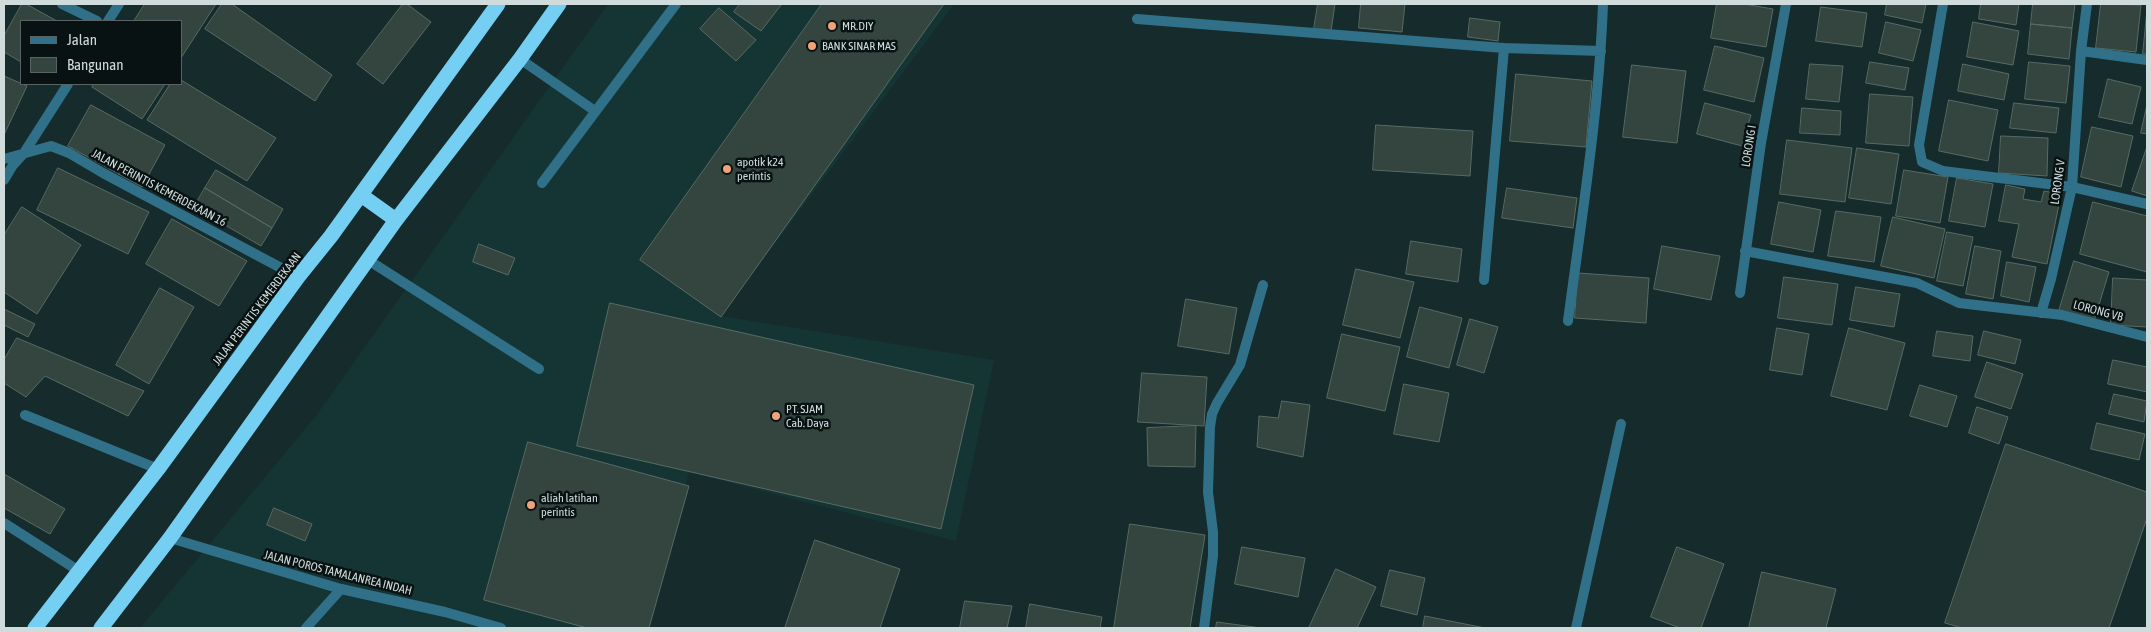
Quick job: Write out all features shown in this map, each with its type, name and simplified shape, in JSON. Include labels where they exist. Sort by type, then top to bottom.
[{"type":"highway","name":"JALAN PERINTIS KEMERDEKAAN","points":[[36,628],[158,470],[298,277],[362,195],[498,4]]},
{"type":"highway","points":[[101,628],[170,538],[396,220],[520,59],[559,4]]},
{"type":"highway","points":[[362,195],[396,220]]},
{"type":"street","points":[[62,4],[95,20]]},
{"type":"street","points":[[109,20],[119,4]]},
{"type":"street","points":[[542,183],[594,111],[676,4]]},
{"type":"street","points":[[1568,321],[1601,51],[1603,4]]},
{"type":"street","name":"LORONG I","points":[[1740,293],[1745,251],[1786,4]]},
{"type":"street","points":[[1943,4],[1918,145],[1922,162],[1943,171],[2072,187],[2147,204]]},
{"type":"street","name":"LORONG V","points":[[2041,313],[2051,279],[2072,187],[2081,51],[2087,4]]},
{"type":"street","points":[[1136,19],[1504,48],[1601,51]]},
{"type":"street","points":[[1484,280],[1504,48]]},
{"type":"street","points":[[2081,51],[2147,60]]},
{"type":"street","points":[[520,59],[594,111]]},
{"type":"street","points":[[4,180],[13,165],[24,153],[67,85]]},
{"type":"street","name":"JALAN PERINTIS KEMERDEKAAN 16","points":[[4,159],[51,146],[69,153],[298,277]]},
{"type":"street","name":"LORONG VB","points":[[1745,251],[1916,283],[1959,302],[2062,315],[2147,337]]},
{"type":"street","points":[[368,260],[539,368]]},
{"type":"street","points":[[1204,628],[1213,556],[1213,532],[1208,492],[1212,414],[1240,365],[1262,285]]},
{"type":"street","points":[[25,415],[158,470]]},
{"type":"street","points":[[1576,628],[1621,424]]},
{"type":"street","points":[[4,523],[79,571]]},
{"type":"street","name":"JALAN POROS TAMALANREA INDAH","points":[[170,538],[340,589],[445,612],[501,628]]},
{"type":"street","points":[[306,628],[340,589]]},
{"type":"shaded area","points":[[608,4],[954,4],[721,316],[994,360],[956,541],[689,472],[649,628],[140,628],[316,416]]},
{"type":"building","points":[[22,4],[26,4],[55,20],[20,20],[20,61],[4,52],[4,36]]},
{"type":"building","points":[[145,4],[216,4],[182,56],[182,20],[135,20]]},
{"type":"building","points":[[222,4],[232,4],[332,75],[315,101],[205,29]]},
{"type":"building","points":[[403,4],[407,4],[431,22],[383,84],[357,64]]},
{"type":"building","points":[[740,4],[781,5],[761,31],[734,12]]},
{"type":"building","points":[[822,4],[944,4],[721,317],[640,260]]},
{"type":"building","points":[[1318,4],[1335,4],[1331,31],[1314,29]]},
{"type":"building","points":[[1361,4],[1405,4],[1402,32],[1359,28]]},
{"type":"building","points":[[1717,4],[1744,4],[1773,9],[1766,47],[1711,38]]},
{"type":"building","points":[[1887,4],[1926,4],[1922,23],[1885,15]]},
{"type":"building","points":[[1981,4],[2019,4],[2016,25],[1979,19]]},
{"type":"building","points":[[2033,4],[2075,4],[2072,28],[2031,24]]},
{"type":"building","points":[[2101,4],[2141,5],[2136,52],[2096,48]]},
{"type":"building","points":[[1821,7],[1867,13],[1862,47],[1816,41]]},
{"type":"building","points":[[719,8],[756,40],[736,61],[700,29]]},
{"type":"building","points":[[2147,10],[2147,54],[2143,54]]},
{"type":"building","points":[[1470,18],[1500,22],[1498,41],[1468,37]]},
{"type":"building","points":[[1886,22],[1921,30],[1913,61],[1879,53]]},
{"type":"building","points":[[1973,22],[2019,31],[2013,65],[1967,57]]},
{"type":"building","points":[[2031,24],[2072,28],[2069,59],[2028,54]]},
{"type":"building","points":[[1715,46],[1764,58],[1754,102],[1704,90]]},
{"type":"building","points":[[1870,62],[1909,68],[1905,90],[1866,83]]},
{"type":"building","points":[[2029,62],[2070,66],[2066,103],[2025,99]]},
{"type":"building","points":[[1810,64],[1843,66],[1839,102],[1806,99]]},
{"type":"building","points":[[1963,64],[2009,74],[2004,100],[1958,91]]},
{"type":"building","points":[[1632,65],[1686,71],[1677,143],[1623,137]]},
{"type":"building","points":[[1516,74],[1592,81],[1586,147],[1510,141]]},
{"type":"building","points":[[4,76],[20,83],[20,85],[27,86],[4,135]]},
{"type":"building","points":[[2108,79],[2141,87],[2132,124],[2099,117]]},
{"type":"building","points":[[182,81],[276,138],[247,181],[147,120],[169,85],[182,85]]},
{"type":"building","points":[[93,85],[164,85],[142,119],[92,87]]},
{"type":"building","points":[[1870,94],[1913,97],[1909,146],[1866,143]]},
{"type":"building","points":[[1949,100],[1998,110],[1988,161],[1939,151]]},
{"type":"building","points":[[1705,103],[1751,115],[1742,146],[1697,134]]},
{"type":"building","points":[[2014,103],[2059,108],[2056,133],[2010,128]]},
{"type":"building","points":[[91,105],[165,145],[142,187],[68,146]]},
{"type":"building","points":[[2147,105],[2147,134],[2141,133]]},
{"type":"building","points":[[1802,108],[1841,111],[1840,135],[1800,133]]},
{"type":"building","points":[[1376,125],[1473,131],[1470,176],[1373,170]]},
{"type":"building","points":[[2092,127],[2133,136],[2121,187],[2081,177]]},
{"type":"building","points":[[2001,136],[2048,138],[2047,176],[1999,173]]},
{"type":"building","points":[[1787,140],[1852,148],[1845,202],[1780,194]]},
{"type":"building","points":[[2147,147],[2147,196],[2132,191]]},
{"type":"building","points":[[1857,148],[1899,154],[1891,204],[1849,198]]},
{"type":"building","points":[[58,168],[149,212],[128,254],[37,210]]},
{"type":"building","points":[[216,170],[283,209],[272,228],[205,188]]},
{"type":"building","points":[[1904,170],[1948,177],[1940,223],[1896,216]]},
{"type":"building","points":[[1957,178],[1993,184],[1985,227],[1949,221]]},
{"type":"building","points":[[2006,185],[2025,189],[2023,199],[2041,202],[2044,191],[2061,194],[2047,264],[2012,257],[2019,224],[1999,221]]},
{"type":"building","points":[[205,188],[272,228],[261,246],[194,207]]},
{"type":"building","points":[[1507,188],[1577,198],[1573,228],[1502,218]]},
{"type":"building","points":[[1779,202],[1821,210],[1813,252],[1771,244]]},
{"type":"building","points":[[2093,202],[2147,216],[2147,272],[2080,254]]},
{"type":"building","points":[[22,207],[81,245],[37,314],[4,292],[4,235]]},
{"type":"building","points":[[1836,211],[1881,217],[1874,262],[1828,256]]},
{"type":"building","points":[[1893,217],[1945,229],[1934,278],[1881,266]]},
{"type":"building","points":[[172,219],[247,261],[219,306],[146,264]]},
{"type":"building","points":[[1947,232],[1973,237],[1963,286],[1937,281]]},
{"type":"building","points":[[1411,241],[1462,249],[1458,282],[1406,274]]},
{"type":"building","points":[[479,244],[515,258],[508,275],[473,262]]},
{"type":"building","points":[[1662,246],[1720,256],[1711,300],[1654,289]]},
{"type":"building","points":[[1975,246],[2001,251],[1993,299],[1966,294]]},
{"type":"building","points":[[2074,261],[2109,272],[2094,321],[2059,311]]},
{"type":"building","points":[[2007,262],[2036,267],[2029,302],[2001,296]]},
{"type":"building","points":[[1356,269],[1414,282],[1400,338],[1343,325]]},
{"type":"building","points":[[1578,273],[1649,278],[1646,323],[1575,318]]},
{"type":"building","points":[[1784,277],[1838,284],[1832,325],[1778,318]]},
{"type":"building","points":[[2113,278],[2147,280],[2147,327],[2111,325]]},
{"type":"building","points":[[1856,287],[1900,294],[1894,327],[1850,320]]},
{"type":"building","points":[[160,288],[194,307],[149,384],[116,365]]},
{"type":"building","points":[[1186,299],[1237,308],[1229,354],[1178,346]]},
{"type":"building","name":"PT. SJAM Cab. Daya","points":[[610,303],[974,385],[941,529],[577,446]]},
{"type":"building","points":[[1420,307],[1462,318],[1449,368],[1407,357]]},
{"type":"building","points":[[4,309],[35,324],[28,337],[4,325]]},
{"type":"building","points":[[1470,319],[1498,327],[1484,373],[1457,365]]},
{"type":"building","points":[[1777,328],[1809,334],[1802,375],[1770,370]]},
{"type":"building","points":[[1849,328],[1905,343],[1887,410],[1831,396]]},
{"type":"building","points":[[1937,331],[1973,336],[1970,361],[1933,356]]},
{"type":"building","points":[[1984,331],[2021,340],[2015,364],[1978,355]]},
{"type":"building","points":[[1342,334],[1400,347],[1385,411],[1327,398]]},
{"type":"building","points":[[17,338],[144,391],[128,416],[45,376],[26,397],[4,383],[4,360]]},
{"type":"building","points":[[2113,360],[2147,367],[2147,392],[2108,384]]},
{"type":"building","points":[[1987,362],[2023,374],[2011,409],[1975,397]]},
{"type":"building","points":[[1142,373],[1207,377],[1204,426],[1138,422]]},
{"type":"building","points":[[1404,384],[1449,393],[1439,442],[1394,434]]},
{"type":"building","points":[[1920,385],[1957,396],[1947,427],[1910,416]]},
{"type":"building","points":[[2114,394],[2147,401],[2144,422],[2109,414]]},
{"type":"building","points":[[1282,401],[1310,405],[1303,457],[1257,447],[1259,416],[1278,418]]},
{"type":"building","points":[[1977,407],[2008,417],[1999,444],[1969,433]]},
{"type":"building","points":[[2097,423],[2145,434],[2139,460],[2091,449]]},
{"type":"building","points":[[1196,426],[1195,467],[1148,466],[1147,428]]},
{"type":"building","points":[[528,442],[689,486],[649,628],[587,628],[484,600]]},
{"type":"building","points":[[2006,444],[2147,492],[2147,518],[2109,628],[1962,628],[1945,623]]},
{"type":"building","points":[[4,474],[65,509],[50,534],[4,508]]},
{"type":"building","points":[[274,508],[312,524],[305,541],[267,525]]},
{"type":"building","points":[[1130,524],[1205,535],[1190,628],[1114,628]]},
{"type":"building","points":[[815,540],[900,569],[880,628],[785,628]]},
{"type":"building","points":[[1242,547],[1305,558],[1298,597],[1235,584]]},
{"type":"building","points":[[1677,547],[1724,564],[1701,628],[1680,628],[1651,617]]},
{"type":"building","points":[[1336,569],[1376,587],[1357,628],[1309,628]]},
{"type":"building","points":[[1390,570],[1425,578],[1417,615],[1381,606]]},
{"type":"building","points":[[1762,572],[1836,589],[1826,628],[1749,628]]},
{"type":"building","points":[[965,601],[1012,606],[1007,628],[960,628]]},
{"type":"building","points":[[1030,604],[1102,617],[1100,628],[1026,628]]},
{"type":"building","points":[[1425,616],[1485,628],[1423,628]]},
{"type":"building","points":[[1217,622],[1261,628],[1216,628]]},
{"type":"place","name":"MR.DIY","points":[[832,26]]},
{"type":"place","name":"BANK SINAR MAS","points":[[812,46]]},
{"type":"place","name":"apotik k24 perintis","points":[[727,169]]},
{"type":"place","name":"PT. SJAM Cab. Daya","points":[[776,416]]},
{"type":"place","name":"aliah latihan perintis","points":[[531,505]]}]
